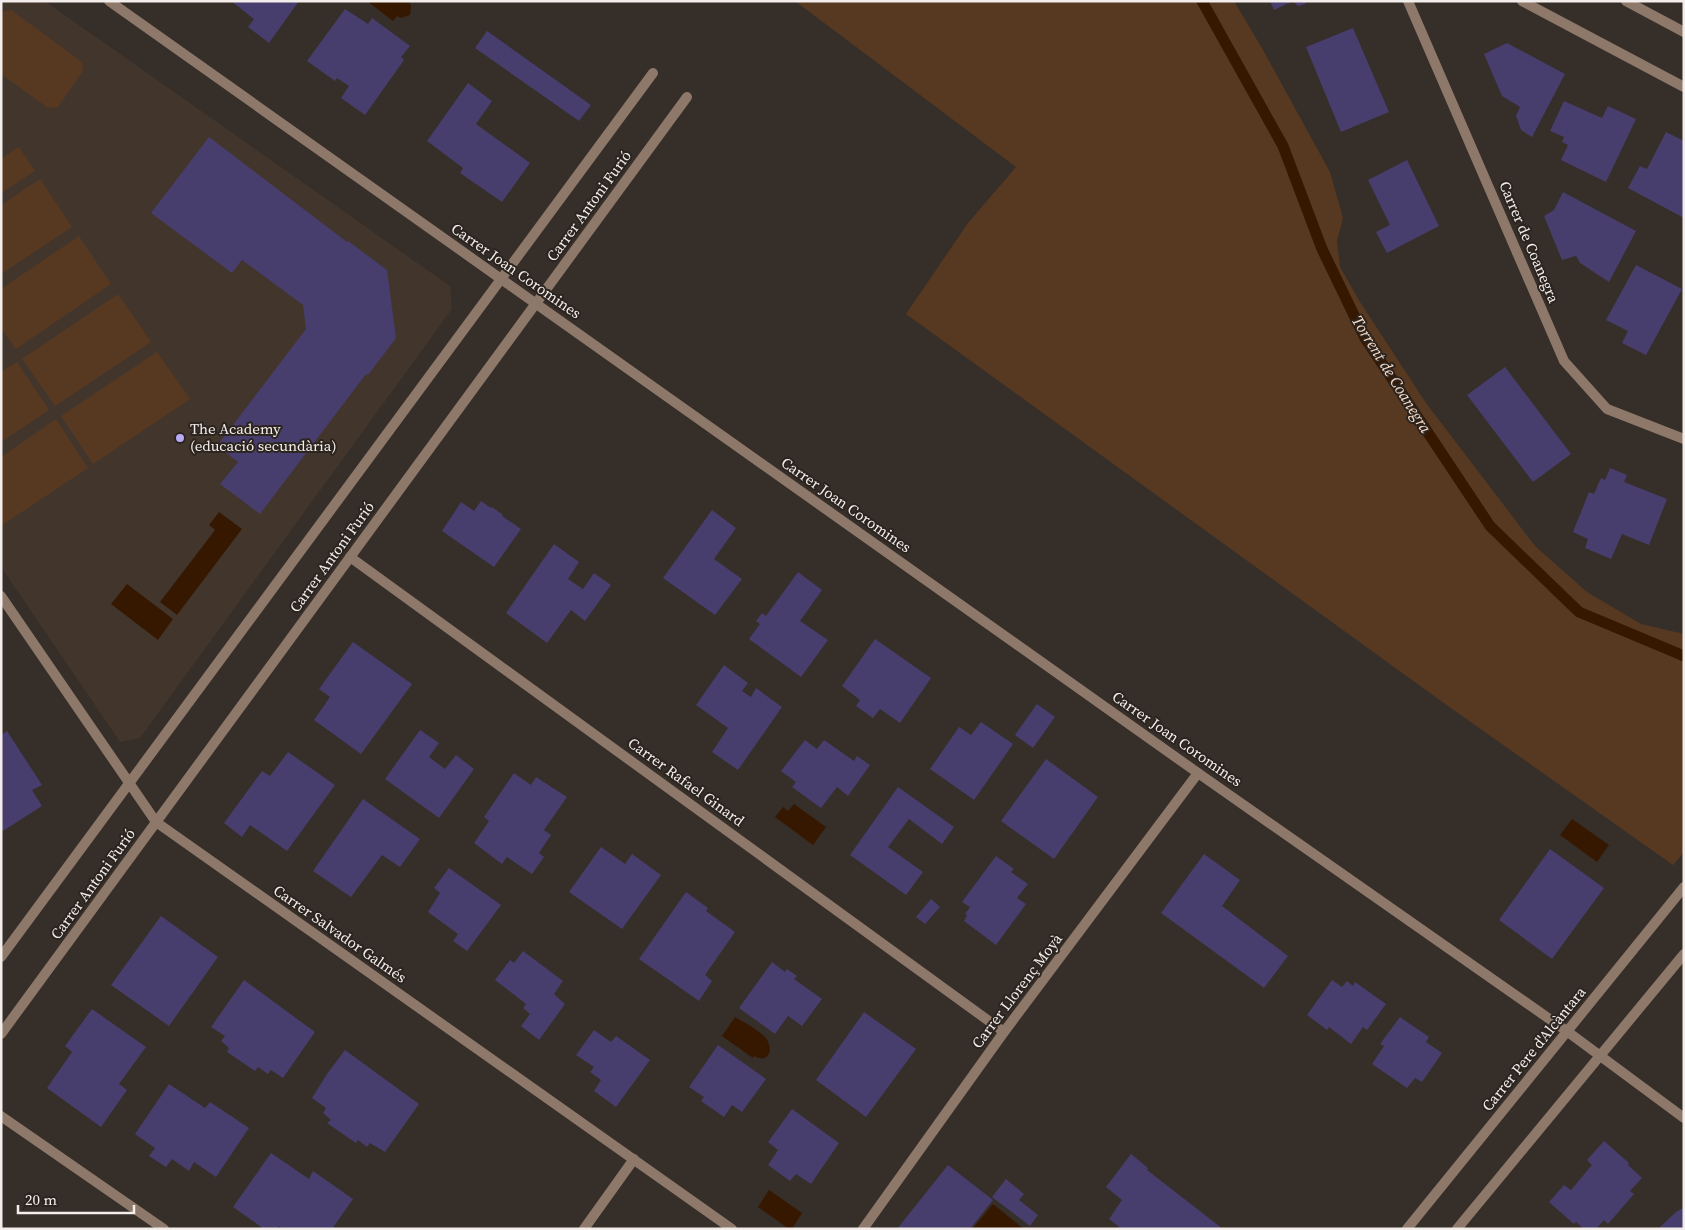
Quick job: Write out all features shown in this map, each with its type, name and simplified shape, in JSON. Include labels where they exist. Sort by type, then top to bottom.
[{"type":"street","name":"Carrer Joan Coromines","points":[[110,1],[535,304],[1568,1032],[1684,1118]]},
{"type":"street","name":"Carrer de Coanegra","points":[[1408,1],[1564,361],[1607,409],[1684,440]]},
{"type":"street","points":[[1522,1],[1684,87]]},
{"type":"street","points":[[1626,1],[1684,32]]},
{"type":"street","name":"Carrer Antoni Furió","points":[[1,957],[653,73]]},
{"type":"street","name":"Carrer Antoni Furió","points":[[1,1034],[687,97]]},
{"type":"street","name":"Carrer Rafael Ginard","points":[[350,558],[1004,1032]]},
{"type":"street","name":"Carrer Salvador Galmés","points":[[1,596],[156,822],[732,1229]]},
{"type":"street","name":"Carrer Llorenç Moyà","points":[[863,1229],[1004,1032],[1198,772]]},
{"type":"street","name":"Carrer Pere d'Alcàntara","points":[[1406,1229],[1684,887]]},
{"type":"street","points":[[1457,1229],[1684,954]]},
{"type":"street","points":[[1,1116],[164,1229]]},
{"type":"street","points":[[584,1229],[634,1159]]},
{"type":"shaded area","name":"The Academy (educació secundària)","points":[[1,1],[44,1],[52,6],[450,286],[452,309],[140,738],[120,742],[1,567]]},
{"type":"shaded area","points":[[367,1],[409,1],[411,6],[410,15],[401,18],[397,16],[393,21]]},
{"type":"shaded area","points":[[795,1],[1234,1],[1330,172],[1343,218],[1337,241],[1340,267],[1360,302],[1426,403],[1535,546],[1587,592],[1641,624],[1684,634],[1684,852],[1673,865],[1441,701],[906,314],[968,223],[1016,167]]},
{"type":"shaded area","points":[[11,10],[82,62],[83,71],[58,107],[48,108],[1,74],[1,12]]},
{"type":"shaded area","points":[[19,147],[35,171],[1,193],[1,159]]},
{"type":"shaded area","points":[[40,179],[72,227],[1,274],[1,205]]},
{"type":"shaded area","points":[[79,236],[111,284],[16,349],[1,328],[1,289]]},
{"type":"shaded area","points":[[118,294],[151,342],[55,406],[22,359]]},
{"type":"shaded area","points":[[157,352],[190,399],[93,464],[61,416]]},
{"type":"shaded area","points":[[17,362],[49,410],[1,442],[1,372]]},
{"type":"shaded area","points":[[56,419],[88,468],[1,526],[1,457]]},
{"type":"shaded area","points":[[219,512],[242,529],[177,615],[160,602],[215,530],[209,525]]},
{"type":"shaded area","points":[[127,584],[173,619],[158,640],[111,604]]},
{"type":"shaded area","points":[[794,804],[826,827],[813,845],[775,817],[783,807],[788,811]]},
{"type":"shaded area","points":[[1572,819],[1609,845],[1597,862],[1560,835]]},
{"type":"shaded area","points":[[735,1017],[765,1037],[770,1050],[767,1057],[759,1058],[754,1056],[753,1058],[722,1036]]},
{"type":"shaded area","points":[[769,1190],[802,1213],[792,1229],[789,1229],[758,1207]]},
{"type":"shaded area","points":[[993,1204],[1024,1229],[972,1229]]},
{"type":"building","points":[[231,1],[299,1],[269,43],[248,27],[254,19]]},
{"type":"building","points":[[1270,1],[1293,1],[1274,10]]},
{"type":"building","points":[[1293,1],[1307,1],[1305,4],[1298,6]]},
{"type":"building","points":[[345,9],[368,24],[372,18],[410,46],[401,57],[404,60],[365,115],[341,98],[349,86],[337,78],[335,81],[307,61]]},
{"type":"building","points":[[1353,28],[1389,112],[1341,132],[1306,47]]},
{"type":"building","points":[[487,31],[591,105],[579,121],[475,48]]},
{"type":"building","points":[[1507,43],[1565,74],[1532,137],[1521,130],[1516,116],[1520,107],[1502,96],[1484,54]]},
{"type":"building","points":[[468,83],[492,101],[476,124],[530,163],[502,202],[460,173],[463,168],[427,141]]},
{"type":"building","points":[[1564,101],[1602,118],[1608,106],[1636,119],[1606,182],[1561,160],[1568,145],[1562,142],[1564,137],[1550,131]]},
{"type":"building","points":[[1666,132],[1684,141],[1684,218],[1628,188],[1640,166],[1647,169]]},
{"type":"building","points":[[209,137],[347,242],[387,270],[396,338],[368,375],[366,374],[260,514],[220,484],[238,462],[217,446],[306,329],[303,305],[242,260],[232,273],[151,213]]},
{"type":"building","points":[[1407,160],[1439,226],[1387,253],[1376,232],[1390,225],[1368,180]]},
{"type":"building","points":[[1563,192],[1636,231],[1609,282],[1580,263],[1576,256],[1562,260],[1544,216],[1554,210]]},
{"type":"building","points":[[1636,265],[1682,289],[1646,355],[1622,343],[1628,331],[1606,320]]},
{"type":"building","points":[[1505,367],[1571,454],[1533,482],[1467,395]]},
{"type":"building","points":[[1610,468],[1627,475],[1624,482],[1667,499],[1649,545],[1622,534],[1611,559],[1585,548],[1588,539],[1573,532],[1589,492],[1594,494],[1601,478],[1605,480]]},
{"type":"building","points":[[481,501],[521,529],[494,567],[442,531],[461,502],[474,511]]},
{"type":"building","points":[[712,510],[736,528],[714,559],[742,579],[715,615],[663,578]]},
{"type":"building","points":[[554,544],[579,562],[568,579],[583,589],[594,573],[611,585],[585,621],[571,610],[547,643],[506,613]]},
{"type":"building","points":[[798,572],[822,590],[800,621],[828,640],[801,677],[749,639],[760,624],[756,621],[762,613],[766,616]]},
{"type":"building","points":[[875,639],[931,678],[900,723],[880,709],[873,718],[856,706],[860,700],[842,686]]},
{"type":"building","points":[[353,642],[412,684],[361,754],[314,720],[330,697],[319,689]]},
{"type":"building","points":[[724,665],[748,683],[742,691],[751,697],[756,688],[782,707],[738,770],[712,752],[728,728],[696,705]]},
{"type":"building","points":[[1037,704],[1055,717],[1033,748],[1015,735]]},
{"type":"building","points":[[981,722],[1013,744],[974,800],[930,769],[959,727],[971,735]]},
{"type":"building","points":[[420,730],[439,743],[429,757],[445,769],[456,755],[474,769],[439,818],[385,779]]},
{"type":"building","points":[[7,731],[42,785],[32,790],[42,806],[3,831],[1,828],[1,735]]},
{"type":"building","points":[[805,740],[817,749],[824,740],[854,761],[857,756],[870,765],[848,796],[837,787],[821,808],[792,787],[796,782],[781,771]]},
{"type":"building","points":[[288,752],[335,785],[287,851],[250,825],[242,837],[224,823],[262,771],[270,776]]},
{"type":"building","points":[[1046,759],[1098,797],[1054,859],[1001,821]]},
{"type":"building","points":[[514,773],[531,785],[536,777],[567,797],[544,830],[551,835],[539,853],[544,857],[532,874],[507,857],[502,864],[474,843],[489,821],[484,817]]},
{"type":"building","points":[[898,787],[954,827],[942,844],[909,819],[888,847],[923,872],[906,895],[850,855]]},
{"type":"building","points":[[363,799],[420,839],[400,867],[382,855],[351,897],[313,871]]},
{"type":"building","points":[[601,847],[625,864],[632,854],[661,875],[622,929],[569,892]]},
{"type":"building","points":[[1550,849],[1604,888],[1552,959],[1499,920]]},
{"type":"building","points":[[1204,854],[1240,880],[1222,906],[1288,956],[1264,988],[1161,913]]},
{"type":"building","points":[[996,856],[1014,869],[1011,872],[1028,884],[1017,898],[1026,904],[996,945],[964,921],[967,915],[965,914],[970,907],[962,902]]},
{"type":"building","points":[[449,868],[501,905],[467,951],[453,941],[458,934],[428,912],[440,893],[434,888]]},
{"type":"building","points":[[686,892],[708,908],[706,911],[735,932],[705,975],[712,981],[699,1001],[639,959]]},
{"type":"building","points":[[931,899],[940,907],[925,924],[916,917]]},
{"type":"building","points":[[161,916],[218,957],[169,1026],[111,985]]},
{"type":"building","points":[[523,951],[563,981],[554,994],[565,1004],[539,1040],[521,1026],[530,1014],[523,1008],[526,1004],[495,980],[510,960],[514,963]]},
{"type":"building","points":[[772,962],[785,972],[787,969],[797,976],[794,979],[822,999],[802,1026],[788,1016],[775,1034],[739,1008]]},
{"type":"building","points":[[244,980],[315,1032],[283,1078],[271,1070],[268,1074],[258,1067],[255,1071],[227,1052],[229,1048],[221,1041],[225,1036],[211,1027]]},
{"type":"building","points":[[1332,980],[1342,987],[1347,981],[1353,986],[1355,982],[1386,1004],[1367,1030],[1363,1027],[1351,1044],[1329,1027],[1327,1030],[1307,1015]]},
{"type":"building","points":[[92,1009],[146,1047],[119,1084],[127,1090],[101,1127],[47,1088],[72,1052],[65,1046]]},
{"type":"building","points":[[864,1012],[916,1049],[866,1117],[816,1080]]},
{"type":"building","points":[[1400,1017],[1429,1037],[1426,1042],[1442,1053],[1422,1082],[1415,1078],[1407,1088],[1372,1064],[1384,1046],[1380,1044]]},
{"type":"building","points":[[594,1030],[611,1042],[616,1036],[650,1060],[616,1107],[594,1091],[601,1080],[590,1072],[594,1067],[576,1055]]},
{"type":"building","points":[[718,1045],[766,1079],[742,1112],[732,1105],[724,1117],[701,1101],[704,1097],[689,1087]]},
{"type":"building","points":[[345,1050],[419,1104],[385,1152],[370,1143],[367,1147],[358,1140],[356,1143],[327,1123],[331,1120],[323,1113],[326,1108],[312,1098]]},
{"type":"building","points":[[169,1084],[205,1108],[210,1102],[249,1128],[216,1177],[194,1162],[189,1171],[172,1159],[166,1167],[149,1156],[155,1148],[135,1134]]},
{"type":"building","points":[[792,1109],[839,1143],[811,1184],[796,1174],[790,1181],[768,1165],[778,1150],[768,1142]]},
{"type":"building","points":[[1604,1141],[1629,1163],[1628,1165],[1642,1178],[1630,1191],[1634,1194],[1608,1224],[1604,1220],[1596,1229],[1584,1229],[1576,1222],[1574,1224],[1549,1202],[1564,1185],[1571,1190],[1592,1165],[1587,1160]]},
{"type":"building","points":[[271,1153],[309,1179],[313,1171],[353,1199],[332,1229],[282,1229],[279,1226],[277,1229],[264,1229],[233,1207]]},
{"type":"building","points":[[1131,1154],[1148,1168],[1147,1170],[1223,1229],[1122,1229],[1109,1219],[1122,1200],[1106,1187]]},
{"type":"building","points":[[948,1165],[993,1200],[970,1229],[897,1229]]},
{"type":"building","points":[[1006,1179],[1024,1194],[1019,1200],[1038,1215],[1030,1226],[992,1197]]},
{"type":"building","points":[[1683,1208],[1684,1229],[1658,1229],[1676,1212]]},
{"type":"waterway","name":"Torrent de Coanegra","points":[[1202,1],[1283,146],[1322,249],[1365,338],[1490,526],[1579,612],[1684,656]]},
{"type":"place","name":"The Academy (educació secundària)","points":[[180,438]]}]
